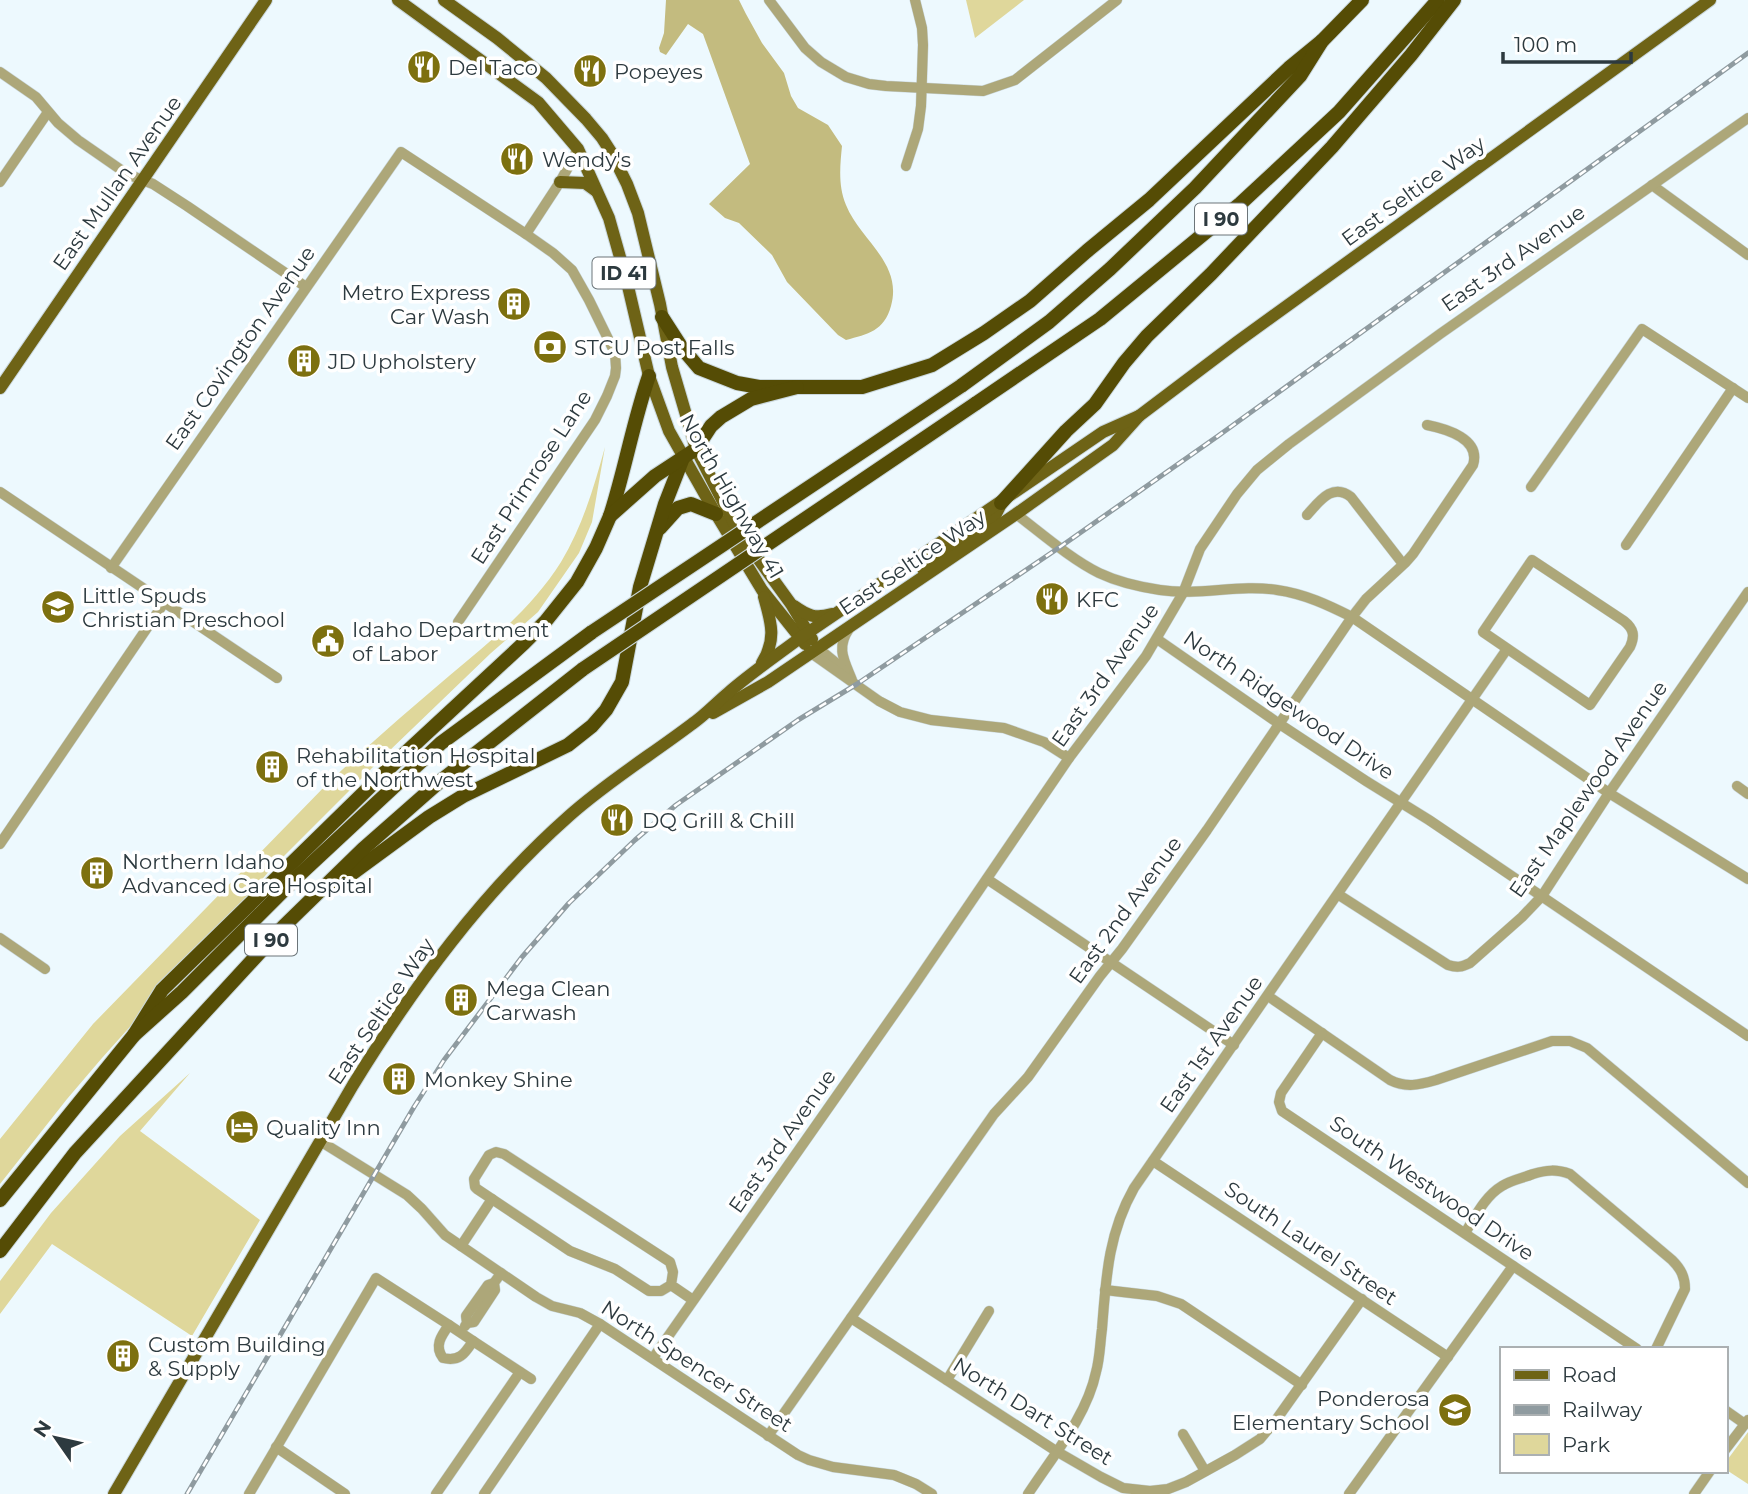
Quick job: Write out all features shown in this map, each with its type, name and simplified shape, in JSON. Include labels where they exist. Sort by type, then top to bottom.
[{"type":"highway","name":"I 90","points":[[0,1200],[134,1035],[182,992],[298,876],[441,743],[592,632],[961,386],[1049,322],[1110,269],[1195,188],[1300,76],[1322,41],[1362,0]]},
{"type":"highway","name":"I 90","points":[[0,1251],[75,1153],[284,926],[363,849],[438,783],[583,670],[1100,318],[1240,204],[1339,112],[1438,0]]},
{"type":"highway","points":[[1001,503],[1066,431],[1095,404],[1147,336],[1280,204],[1332,147],[1454,0]]},
{"type":"highway","points":[[662,317],[681,348],[699,368],[737,383],[759,387],[862,387],[932,365],[1030,301],[1149,200],[1289,68],[1322,41]]},
{"type":"highway","points":[[134,1035],[162,990],[387,769],[524,643],[577,582],[604,533],[610,516],[649,376]]},
{"type":"highway","points":[[284,926],[429,817],[463,796],[568,745],[592,726],[606,710],[622,682],[640,587],[665,504],[690,453],[721,417],[751,399],[797,387]]},
{"type":"highway","points":[[610,516],[655,476],[690,453]]},
{"type":"highway","points":[[657,532],[678,508],[691,504],[716,514]]},
{"type":"main road","name":"East Mullan Avenue","points":[[1,385],[266,0]]},
{"type":"main road","name":"North Highway 41","points":[[398,0],[538,102],[578,149],[608,218],[627,282],[649,376],[669,431],[690,453],[738,531],[791,604],[804,636]]},
{"type":"main road","name":"North Highway 41","points":[[444,0],[546,78],[597,131],[620,167],[638,213],[690,453],[716,514],[762,590],[804,636]]},
{"type":"main road","name":"East Seltice Way","points":[[694,723],[768,682],[815,651],[1113,445],[1139,416],[1274,315],[1710,0]]},
{"type":"main road","points":[[538,102],[554,98],[568,107],[586,131],[597,131]]},
{"type":"main road","points":[[560,182],[585,183],[596,191]]},
{"type":"main road","name":"East Seltice Way","points":[[114,1494],[388,1028],[454,937],[496,888],[570,815],[694,723],[759,668],[1103,432],[1139,416]]},
{"type":"main road","points":[[894,597],[940,555],[994,517],[1001,503],[1016,514]]},
{"type":"main road","points":[[759,668],[766,657],[772,636],[762,590]]},
{"type":"main road","points":[[791,604],[804,613],[819,618],[840,611]]},
{"type":"main road","points":[[804,636],[815,651]]},
{"type":"street","points":[[769,0],[801,44],[815,58],[852,79],[869,84],[921,89],[983,91],[1015,80],[1117,0]]},
{"type":"street","points":[[906,166],[918,129],[921,106],[923,45],[915,0]]},
{"type":"street","points":[[0,72],[36,97],[58,123],[78,140],[127,174],[153,184],[306,287]]},
{"type":"street","points":[[0,182],[48,112]]},
{"type":"street","name":"East 3rd Avenue","points":[[653,1358],[1069,758],[1116,698],[1157,639],[1183,593],[1200,550],[1237,494],[1257,470],[1440,334],[1748,118]]},
{"type":"street","points":[[526,234],[578,149]]},
{"type":"street","name":"East Primrose Lane","points":[[401,152],[526,234],[562,261],[577,277],[613,346],[616,360],[607,396],[595,421],[457,622]]},
{"type":"street","name":"East Covington Avenue","points":[[111,568],[401,152]]},
{"type":"street","points":[[1652,185],[1748,255]]},
{"type":"street","points":[[1531,487],[1642,329],[1748,398]]},
{"type":"street","points":[[1626,545],[1733,388]]},
{"type":"street","name":"East 2nd Avenue","points":[[768,1436],[994,1115],[1028,1077],[1207,830],[1352,617],[1366,599],[1413,554],[1475,461],[1473,447],[1467,442],[1447,428],[1427,425]]},
{"type":"street","points":[[0,492],[277,678]]},
{"type":"street","points":[[1307,516],[1329,493],[1345,492],[1402,564]]},
{"type":"street","points":[[1016,514],[1084,565],[1100,574],[1125,582],[1183,593],[1276,589],[1313,598],[1352,617],[1609,793],[1748,879]]},
{"type":"street","points":[[1532,560],[1624,621],[1634,633],[1630,647],[1590,705],[1507,649],[1483,632],[1532,560]]},
{"type":"street","name":"East Maplewood Avenue","points":[[1339,895],[1433,957],[1448,965],[1464,966],[1522,917],[1542,896],[1609,793],[1748,592]]},
{"type":"street","points":[[0,844],[164,603]]},
{"type":"street","points":[[852,625],[844,639],[842,651],[852,680]]},
{"type":"street","name":"North Ridgewood Drive","points":[[1157,639],[1748,1036]]},
{"type":"street","name":"East 1st Avenue","points":[[1027,1494],[1083,1409],[1091,1391],[1099,1358],[1111,1248],[1119,1219],[1134,1188],[1507,649]]},
{"type":"street","points":[[815,651],[830,667],[879,701],[900,712],[932,720],[1004,728],[1044,742],[1069,758]]},
{"type":"street","points":[[1737,786],[1748,794]]},
{"type":"street","points":[[987,879],[1234,1045]]},
{"type":"street","points":[[0,938],[45,969]]},
{"type":"street","points":[[1268,996],[1390,1080],[1405,1086],[1421,1085],[1552,1041],[1578,1043],[1748,1183]]},
{"type":"street","name":"South Westwood Drive","points":[[1322,1033],[1281,1093],[1279,1102],[1282,1111],[1634,1347]]},
{"type":"street","name":"North Spencer Street","points":[[320,1141],[407,1195],[445,1235],[543,1301],[580,1313],[600,1324],[798,1455],[833,1467],[894,1475],[932,1494]]},
{"type":"street","points":[[500,1152],[670,1262],[673,1272],[671,1285],[661,1291],[649,1291],[615,1269],[570,1251],[477,1189],[474,1179],[489,1155],[500,1152]]},
{"type":"street","name":"South Laurel Street","points":[[1153,1161],[1448,1357]]},
{"type":"street","points":[[1465,1233],[1483,1205],[1501,1186],[1547,1170],[1560,1170],[1570,1174],[1672,1260],[1682,1272],[1685,1289],[1657,1347]]},
{"type":"street","points":[[461,1246],[492,1199]]},
{"type":"street","points":[[1349,1494],[1513,1266]]},
{"type":"street","points":[[461,1333],[467,1323],[466,1316],[488,1284],[494,1283],[501,1273]]},
{"type":"street","points":[[249,1494],[376,1278],[531,1379]]},
{"type":"street","points":[[671,1285],[694,1300]]},
{"type":"street","points":[[1105,1290],[1157,1296],[1181,1304],[1302,1385]]},
{"type":"street","name":"North Dart Street","points":[[851,1318],[1108,1482],[1132,1490],[1150,1491],[1168,1489],[1260,1439],[1302,1385],[1362,1299]]},
{"type":"street","points":[[947,1380],[989,1311]]},
{"type":"street","points":[[484,1494],[600,1324]]},
{"type":"street","points":[[449,1325],[440,1337],[438,1345],[443,1358],[457,1359],[464,1355],[473,1341]]},
{"type":"street","points":[[436,1494],[520,1372]]},
{"type":"street","points":[[1727,1411],[1747,1422],[1727,1447]]},
{"type":"street","points":[[1183,1434],[1205,1471]]},
{"type":"street","points":[[276,1447],[345,1494]]},
{"type":"street","points":[[1694,1494],[1709,1473]]},
{"type":"green space","points":[[966,0],[1024,0],[975,38]]},
{"type":"green space","points":[[605,447],[592,522],[579,553],[538,612],[491,653],[386,754],[273,867],[102,1058],[0,1184],[0,1139],[93,1024],[328,783],[495,637],[550,579],[582,520]]},
{"type":"green space","points":[[190,1073],[140,1131],[260,1220],[192,1336],[52,1244],[0,1314],[0,1281],[51,1213],[120,1136]]},
{"type":"green space","points":[[1748,1432],[1748,1484],[1727,1470],[1727,1460]]},
{"type":"shaded area","points":[[666,0],[739,0],[762,43],[784,73],[798,108],[828,125],[842,146],[840,168],[843,198],[852,218],[886,264],[891,277],[891,306],[884,321],[874,330],[846,340],[838,335],[787,282],[772,255],[739,223],[725,218],[709,204],[750,164],[703,34],[688,24],[666,55],[660,52]]},
{"type":"railway","points":[[187,1494],[444,1060],[522,957],[569,903],[635,840],[676,805],[798,720],[857,684],[1060,547],[1218,436],[1748,53]]},
{"type":"place","name":"Del Taco","points":[[424,67]]},
{"type":"place","name":"Popeyes","points":[[590,71]]},
{"type":"place","name":"Wendy's","points":[[517,159]]},
{"type":"place","name":"Metro Express Car Wash","points":[[514,304]]},
{"type":"place","name":"STCU Post Falls","points":[[550,347]]},
{"type":"place","name":"JD Upholstery","points":[[304,361]]},
{"type":"place","name":"KFC","points":[[1052,599]]},
{"type":"place","name":"Little Spuds Christian Preschool","points":[[58,607]]},
{"type":"place","name":"Idaho Department of Labor","points":[[328,641]]},
{"type":"place","name":"Rehabilitation Hospital of the Northwest","points":[[272,767]]},
{"type":"place","name":"DQ Grill & Chill","points":[[617,820]]},
{"type":"place","name":"Northern Idaho Advanced Care Hospital","points":[[97,873]]},
{"type":"place","name":"Mega Clean Carwash","points":[[461,1000]]},
{"type":"place","name":"Monkey Shine","points":[[399,1079]]},
{"type":"place","name":"Quality Inn","points":[[242,1127]]},
{"type":"place","name":"Custom Building & Supply","points":[[123,1356]]},
{"type":"place","name":"Ponderosa Elementary School","points":[[1455,1410]]}]
